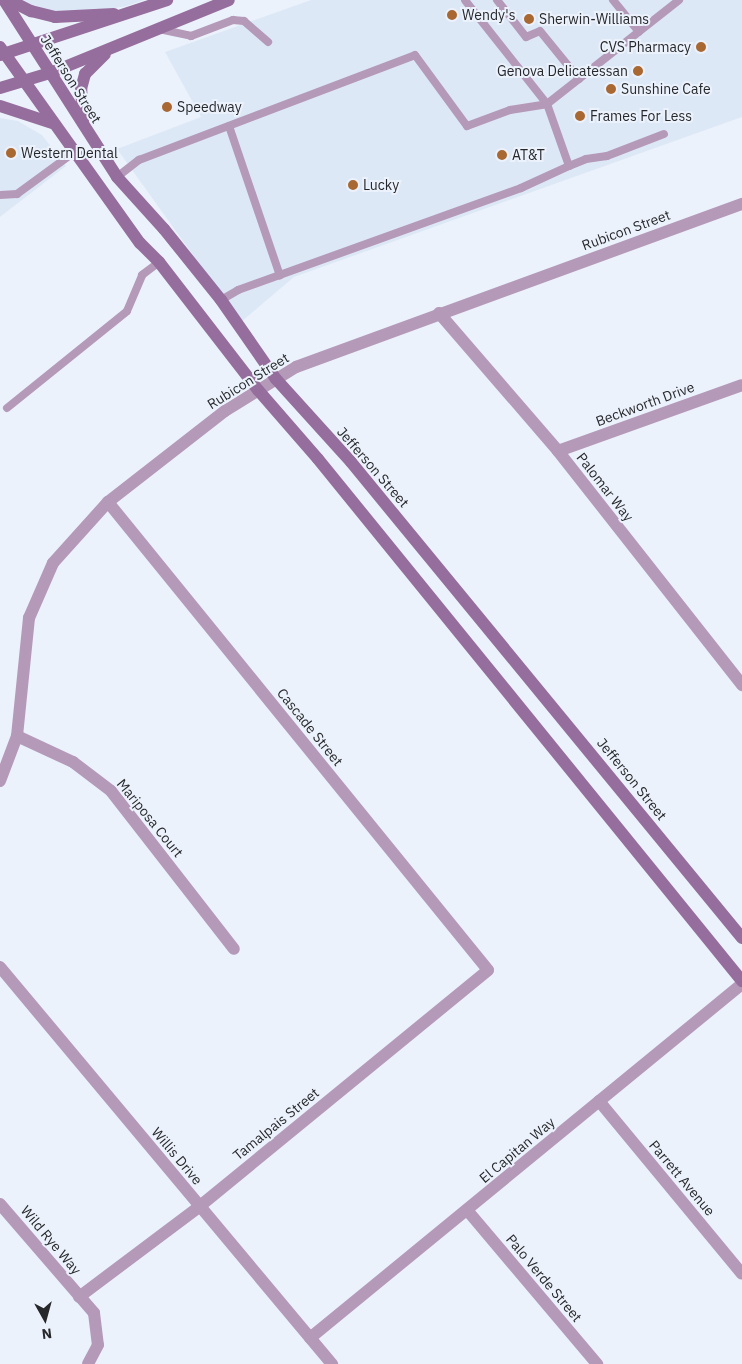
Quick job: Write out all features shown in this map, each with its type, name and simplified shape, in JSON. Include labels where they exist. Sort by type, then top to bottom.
[{"type":"main road","name":"Jefferson Street","points":[[4,0],[117,177],[164,229],[221,300],[276,379],[370,484],[742,938]]},
{"type":"main road","points":[[9,0],[31,11],[55,17],[129,14]]},
{"type":"main road","points":[[166,0],[129,14],[1,52],[24,81],[73,153],[128,228],[159,262],[258,390],[325,467],[742,983]]},
{"type":"main road","points":[[0,88],[50,73],[229,0]]},
{"type":"main road","points":[[83,126],[81,89],[85,74],[115,45]]},
{"type":"main road","points":[[0,106],[53,123]]},
{"type":"street","name":"Rubicon Street","points":[[0,781],[17,736],[29,618],[53,563],[108,502],[224,411],[296,367],[438,313],[742,204]]},
{"type":"street","name":"Palomar Way","points":[[438,313],[558,451],[742,685]]},
{"type":"street","name":"Beckworth Drive","points":[[558,451],[742,384]]},
{"type":"street","name":"Cascade Street","points":[[108,502],[488,970]]},
{"type":"street","name":"Mariposa Court","points":[[17,736],[73,762],[111,791],[234,949]]},
{"type":"street","name":"Willis Drive","points":[[0,967],[332,1364]]},
{"type":"street","name":"Tamalpais Street","points":[[79,1297],[200,1206],[488,970]]},
{"type":"street","name":"El Capitan Way","points":[[310,1338],[742,983]]},
{"type":"street","name":"Parrett Avenue","points":[[599,1101],[742,1274]]},
{"type":"street","name":"Wild Rye Way","points":[[0,1204],[94,1313],[98,1345],[88,1364]]},
{"type":"street","name":"Palo Verde Street","points":[[467,1210],[597,1364]]},
{"type":"lane","points":[[465,0],[547,104],[569,166]]},
{"type":"lane","points":[[497,0],[526,37],[540,30],[579,79]]},
{"type":"lane","points":[[613,0],[639,32]]},
{"type":"lane","points":[[117,177],[140,160],[415,55],[467,126],[510,110],[547,104],[679,0]]},
{"type":"lane","points":[[157,29],[191,36],[232,20],[244,21],[268,42]]},
{"type":"lane","points":[[229,126],[280,276]]},
{"type":"lane","points":[[221,300],[238,290],[521,188],[586,159],[607,156],[664,134]]},
{"type":"lane","points":[[0,195],[17,194],[73,153]]},
{"type":"lane","points":[[7,408],[126,311],[142,275],[159,262]]},
{"type":"shaded area","points":[[9,0],[144,0],[127,6],[69,16]]},
{"type":"shaded area","points":[[311,0],[742,0],[742,117],[294,277],[241,322],[117,149],[201,117],[165,52]]},
{"type":"shaded area","points":[[0,118],[18,121],[42,135],[66,166],[0,217]]},
{"type":"place","name":"Wendy's","points":[[452,15]]},
{"type":"place","name":"Sherwin-Williams","points":[[529,19]]},
{"type":"place","name":"CVS Pharmacy","points":[[701,47]]},
{"type":"place","name":"Genova Delicatessan","points":[[638,71]]},
{"type":"place","name":"Sunshine Cafe","points":[[611,89]]},
{"type":"place","name":"Speedway","points":[[167,107]]},
{"type":"place","name":"Frames For Less","points":[[580,116]]},
{"type":"place","name":"Western Dental","points":[[11,153]]},
{"type":"place","name":"AT&T","points":[[502,155]]},
{"type":"place","name":"Lucky","points":[[353,185]]}]
